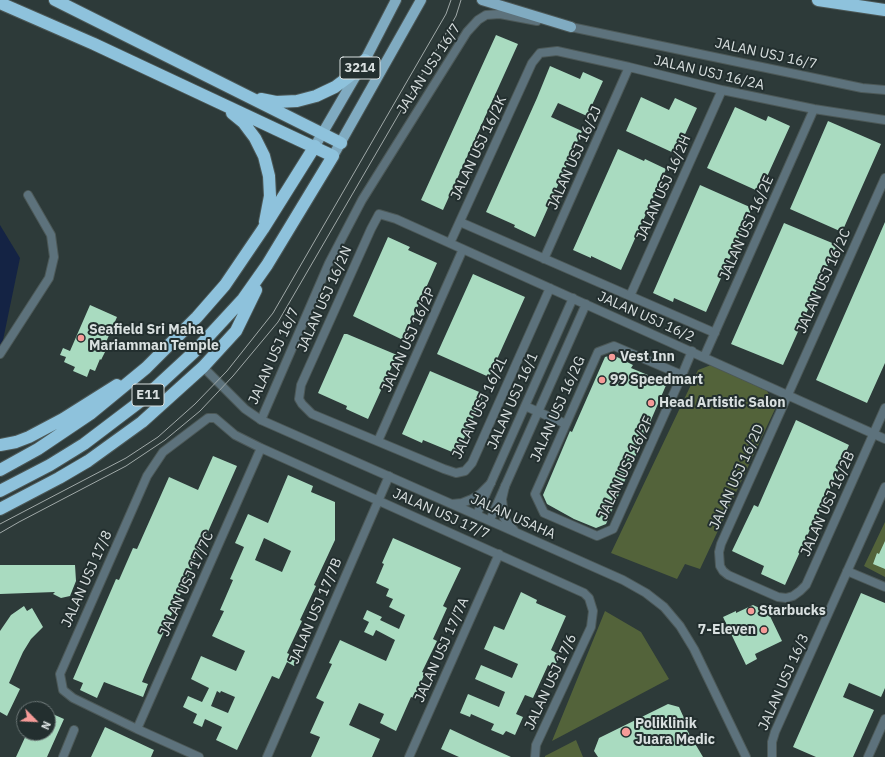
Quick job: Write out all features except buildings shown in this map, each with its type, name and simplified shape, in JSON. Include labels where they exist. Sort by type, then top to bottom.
[{"type":"highway","points":[[55,0],[341,143]]},
{"type":"highway","points":[[818,0],[885,10]]},
{"type":"highway","points":[[0,3],[75,35],[334,156]]},
{"type":"highway","points":[[238,91],[256,98],[276,102],[297,101],[316,96],[335,87],[351,75],[364,60]]},
{"type":"highway","points":[[216,101],[243,122],[255,138],[264,156],[269,176],[270,196],[263,229]]},
{"type":"highway","name":"E11","points":[[0,470],[38,449],[90,414],[146,368],[202,312],[225,284],[263,229],[315,146]]},
{"type":"highway","name":"E11","points":[[0,491],[50,465],[84,444],[142,400],[171,375],[219,326],[243,298],[267,265],[334,156]]},
{"type":"highway","points":[[0,509],[88,461],[142,422],[203,367],[236,331],[267,265]]},
{"type":"highway","points":[[0,446],[16,442],[63,419],[146,368]]},
{"type":"main road","name":"3214","points":[[315,146],[396,0]]},
{"type":"main road","name":"3214","points":[[334,156],[421,0]]},
{"type":"main road","points":[[482,0],[571,27]]},
{"type":"street","name":"JALAN USJ 16/7","points":[[261,420],[329,263],[362,200],[467,32],[478,20],[486,15],[500,14],[571,27],[862,88],[885,90]]},
{"type":"street","name":"JALAN USJ 16/2A","points":[[532,64],[540,53],[557,52],[629,67],[722,90],[814,109],[885,120]]},
{"type":"street","name":"JALAN USJ 16/2K","points":[[450,243],[532,64]]},
{"type":"street","name":"JALAN USJ 16/2J","points":[[544,259],[629,67]]},
{"type":"street","name":"JALAN USJ 16/2H","points":[[630,296],[722,90]]},
{"type":"street","name":"JALAN USJ 16/2E","points":[[704,357],[814,109]]},
{"type":"street","name":"JALAN USJ 16/2C","points":[[788,395],[885,178]]},
{"type":"street","points":[[0,354],[49,278],[54,257],[51,235],[28,195]]},
{"type":"street","name":"JALAN USJ 16/2N","points":[[307,410],[299,399],[301,385],[371,229],[379,214],[396,218]]},
{"type":"street","name":"JALAN USJ 16/2","points":[[396,218],[885,439]]},
{"type":"street","name":"JALAN USJ 16/2","points":[[460,222],[715,333]]},
{"type":"street","name":"JALAN USJ 16/2P","points":[[378,441],[463,249]]},
{"type":"street","name":"JALAN USJ 16/2L","points":[[307,410],[312,414],[444,470],[456,473],[465,470],[472,463],[550,288]]},
{"type":"street","name":"JALAN USJ 16/1","points":[[477,514],[573,298]]},
{"type":"street","name":"JALAN USJ 16/1","points":[[490,520],[586,304]]},
{"type":"street","name":"JALAN USJ 16/2G","points":[[535,494],[598,352],[614,346],[682,375]]},
{"type":"street","name":"JALAN USJ 16/2F","points":[[535,494],[544,513],[597,536],[613,529],[692,351]]},
{"type":"street","name":"JALAN USAHA","points":[[203,367],[244,409],[261,420],[451,504],[477,514],[623,580],[646,593],[664,607],[680,626],[694,649],[746,757]]},
{"type":"street","name":"JALAN USJ 16/2D","points":[[788,395],[721,544],[719,552],[720,566],[728,576],[778,597],[786,598],[794,596],[806,584]]},
{"type":"street","points":[[525,406],[566,424]]},
{"type":"street","points":[[873,433],[885,408]]},
{"type":"street","name":"JALAN USJ 17/8","points":[[199,757],[73,698],[63,690],[60,674],[147,476],[163,452],[208,418],[214,418],[235,435],[261,448]]},
{"type":"street","name":"JALAN USJ 16/2B","points":[[806,584],[873,433]]},
{"type":"street","name":"JALAN USJ 17/7","points":[[261,448],[584,593],[590,598],[594,611],[593,618]]},
{"type":"street","name":"JALAN USJ 17/7C","points":[[137,729],[261,448]]},
{"type":"street","name":"JALAN USJ 17/7B","points":[[267,757],[389,476]]},
{"type":"street","points":[[451,504],[462,503],[472,499],[480,494],[491,483]]},
{"type":"street","points":[[505,486],[502,499],[504,518],[515,532]]},
{"type":"street","name":"JALAN USJ 16/3","points":[[772,757],[772,746],[775,732],[885,487]]},
{"type":"street","name":"JALAN USJ 17/7A","points":[[409,757],[499,554]]},
{"type":"street","points":[[847,571],[885,588]]},
{"type":"street","name":"JALAN USJ 17/6","points":[[535,757],[536,744],[591,627],[593,618]]},
{"type":"street","points":[[868,757],[885,719]]},
{"type":"street","points":[[63,757],[74,730]]},
{"type":"green space","points":[[711,365],[767,391],[776,407],[700,569],[685,564],[677,579],[611,553],[698,370]]},
{"type":"green space","points":[[885,522],[885,577],[864,566]]},
{"type":"green space","points":[[605,611],[641,632],[669,679],[552,741]]},
{"type":"green space","points":[[576,740],[583,757],[545,757],[545,756]]},
{"type":"water","points":[[0,225],[20,258],[2,345],[0,346]]},
{"type":"tram line","points":[[0,524],[126,458],[158,437],[195,404],[227,371],[273,313],[446,14],[451,0]]},
{"type":"tram line","points":[[0,533],[126,466],[165,440],[200,411],[233,376],[278,322],[456,16],[461,0]]},
{"type":"place","name":"Seafield Sri Maha Mariamman Temple","points":[[81,338]]},
{"type":"place","name":"Vest Inn","points":[[612,357]]},
{"type":"place","name":"99 Speedmart","points":[[602,380]]},
{"type":"place","name":"Head Artistic Salon","points":[[651,403]]},
{"type":"place","name":"Starbucks","points":[[751,611]]},
{"type":"place","name":"7-Eleven","points":[[764,630]]},
{"type":"place","name":"Poliklinik Juara Medic","points":[[626,732]]}]
